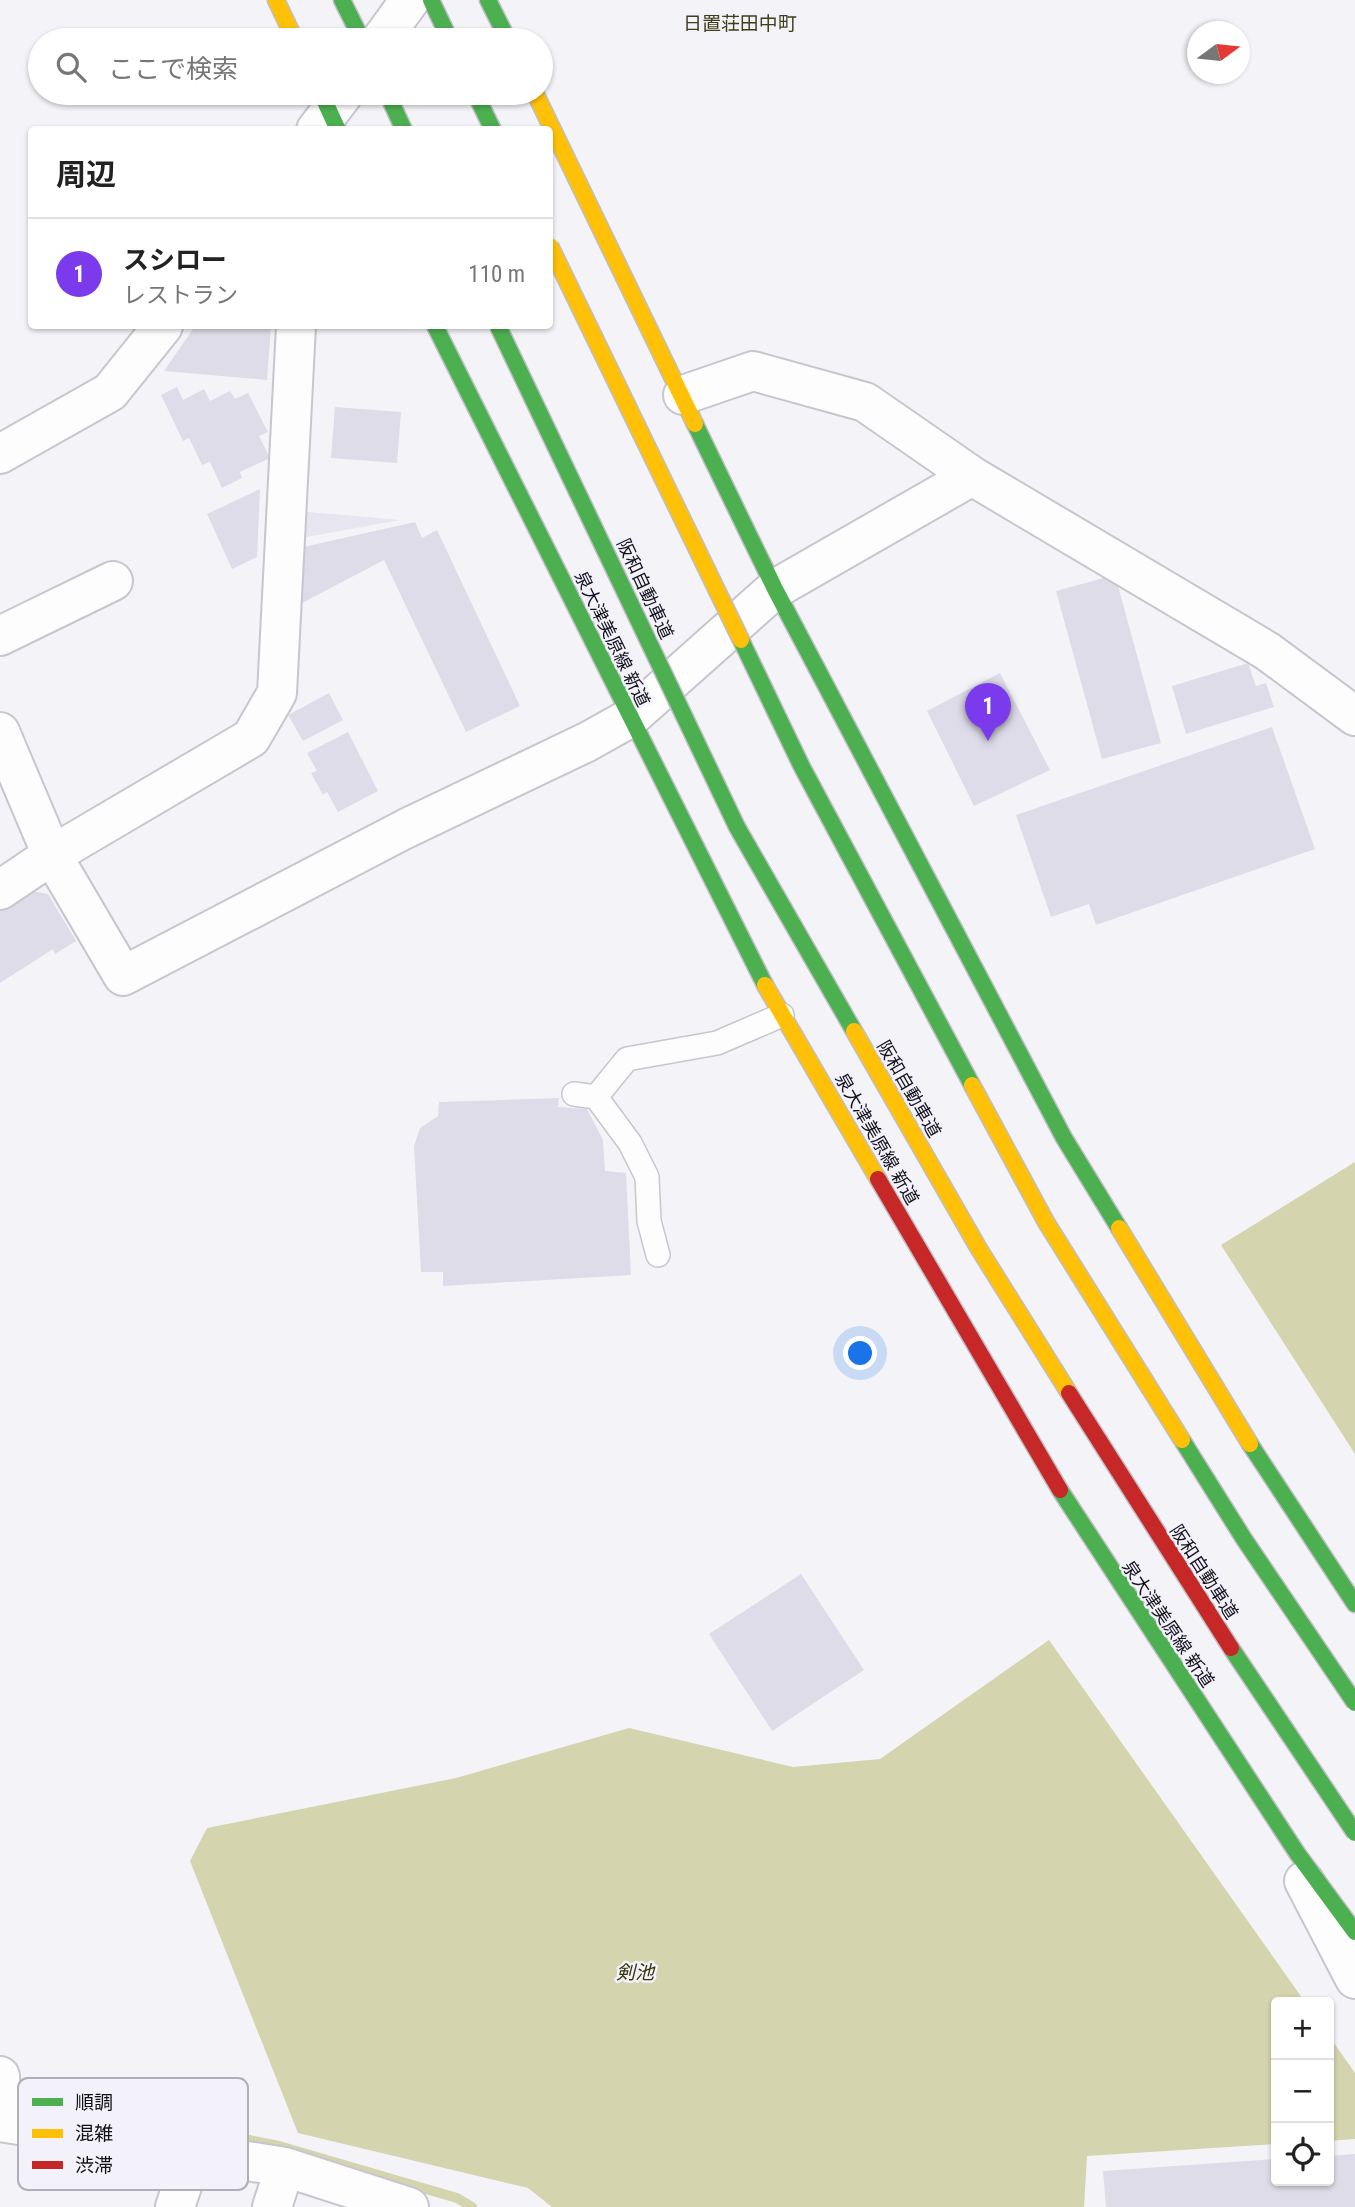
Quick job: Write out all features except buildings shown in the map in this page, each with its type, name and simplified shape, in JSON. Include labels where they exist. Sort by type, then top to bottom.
[{"type":"main road","points":[[276,0],[289,28]]},
{"type":"main road","points":[[342,0],[356,28]]},
{"type":"main road","points":[[430,0],[444,28]]},
{"type":"main road","points":[[488,0],[502,28]]},
{"type":"main road","points":[[393,105],[402,126]]},
{"type":"main road","points":[[481,105],[491,126]]},
{"type":"main road","points":[[541,105],[551,126]]},
{"type":"main road","points":[[553,130],[775,589],[1064,1138],[1266,1470],[1355,1604]]},
{"type":"main road","points":[[553,252],[802,767],[1046,1222],[1244,1539],[1355,1703]]},
{"type":"main road","name":"泉大津美原線 新道","points":[[436,329],[756,970],[1084,1531],[1254,1788],[1355,1932]]},
{"type":"main road","name":"阪和自動車道","points":[[499,329],[737,827],[979,1250],[1182,1575],[1355,1833]]},
{"type":"street","points":[[390,28],[410,0]]},
{"type":"street","points":[[0,454],[110,393],[161,329]]},
{"type":"street","points":[[0,890],[52,855],[251,738],[277,693],[296,329]]},
{"type":"street","points":[[683,395],[753,371],[865,402],[972,476],[1267,651],[1355,716]]},
{"type":"street","points":[[0,732],[52,855],[123,976],[405,829],[587,742],[630,718],[775,589],[972,476]]},
{"type":"street","points":[[0,636],[113,581]]},
{"type":"street","points":[[1254,1788],[1355,1979]]},
{"type":"street","points":[[0,2076],[1,2122]]},
{"type":"street","points":[[248,2162],[285,2168],[409,2207]]},
{"type":"street","points":[[272,2207],[285,2168]]},
{"type":"street","points":[[174,2207],[180,2190]]},
{"type":"lane","points":[[658,1255],[649,1221],[647,1177],[630,1143],[585,1096],[627,1059],[717,1043],[782,1015]]},
{"type":"shaded area","points":[[297,511],[400,520],[295,539]]},
{"type":"water","points":[[1355,1162],[1355,1454],[1221,1245]]},
{"type":"water","name":"剣池","points":[[1049,1640],[1301,1997],[1271,1997],[1271,2144],[1087,2156],[1084,2207],[552,2207],[528,2188],[298,2133],[190,1861],[207,1828],[456,1778],[629,1728],[793,1767],[880,1759]]},
{"type":"water","points":[[1334,2043],[1355,2073],[1355,2139],[1334,2141]]},
{"type":"waterway","points":[[248,2140],[279,2146],[457,2198],[472,2207]]},
{"type":"traffic: fast","points":[[342,0],[356,28]]},
{"type":"traffic: fast","points":[[431,0],[444,28]]},
{"type":"traffic: fast","points":[[488,0],[502,28]]},
{"type":"traffic: fast","points":[[327,105],[336,126]]},
{"type":"traffic: fast","points":[[393,105],[402,126]]},
{"type":"traffic: fast","points":[[481,105],[491,126]]},
{"type":"traffic: fast","points":[[437,329],[765,985]]},
{"type":"traffic: fast","points":[[499,329],[737,827],[854,1031]]},
{"type":"traffic: fast","points":[[695,424],[775,589],[1064,1138],[1119,1228]]},
{"type":"traffic: fast","points":[[741,640],[802,767],[972,1085]]},
{"type":"traffic: fast","points":[[1182,1440],[1244,1539],[1355,1703]]},
{"type":"traffic: fast","points":[[1250,1444],[1355,1604]]},
{"type":"traffic: fast","points":[[1060,1490],[1297,1853],[1355,1932]]},
{"type":"traffic: fast","points":[[1231,1648],[1355,1833]]},
{"type":"traffic: slow","points":[[276,0],[289,28]]},
{"type":"traffic: slow","points":[[541,105],[551,126]]},
{"type":"traffic: slow","points":[[553,130],[695,424]]},
{"type":"traffic: slow","points":[[553,252],[741,640]]},
{"type":"traffic: slow","points":[[765,985],[878,1179]]},
{"type":"traffic: slow","points":[[854,1031],[979,1249],[1069,1393]]},
{"type":"traffic: slow","points":[[972,1085],[1046,1222],[1182,1440]]},
{"type":"traffic: slow","points":[[1119,1228],[1250,1444]]},
{"type":"traffic: jam","points":[[878,1179],[1060,1490]]},
{"type":"traffic: jam","points":[[1069,1393],[1231,1648]]},
{"type":"place","name":"スシロー","points":[[988,741]]},
{"type":"district","name":"日置荘田中町","points":[[740,23]]}]
